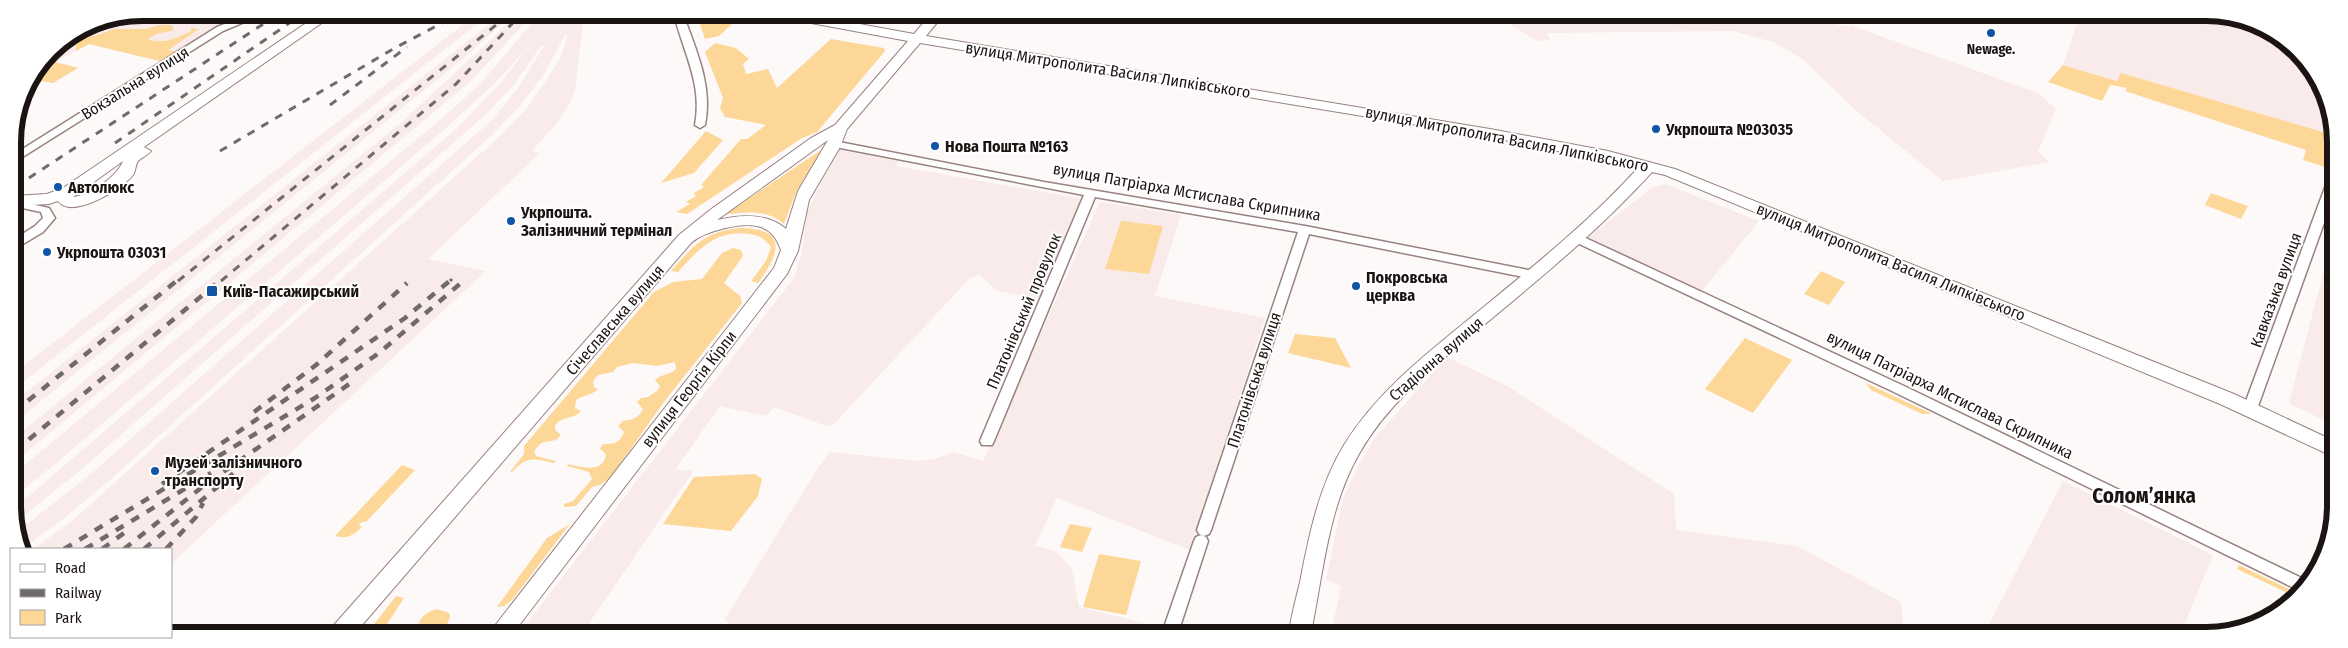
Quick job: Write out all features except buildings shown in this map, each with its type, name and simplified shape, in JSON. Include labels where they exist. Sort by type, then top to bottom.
[{"type":"street","name":"Вокзальна вулиця","points":[[22,154],[220,29],[238,22]]},
{"type":"street","points":[[22,202],[49,200],[69,191],[316,22]]},
{"type":"street","points":[[69,191],[64,198],[67,202],[84,201],[127,173],[130,170],[128,165],[131,159],[328,22]]},
{"type":"street","points":[[681,22],[698,75],[703,97],[704,113],[700,125]]},
{"type":"street","name":"вулиця Митрополита Василя Липківського","points":[[826,22],[1490,133],[1649,166],[1686,178],[2250,409],[2327,447]]},
{"type":"street","name":"Січеславська вулиця","points":[[346,627],[686,239],[716,213],[816,141],[840,128],[931,22]]},
{"type":"street","name":"вулиця Георгія Кірпи","points":[[505,627],[781,270],[790,251],[801,200],[810,180],[834,144],[840,128]]},
{"type":"street","name":"вулиця Патріарха Мстислава Скрипника","points":[[834,144],[1091,193],[1305,230],[1533,275]]},
{"type":"street","points":[[103,169],[114,164],[128,165]]},
{"type":"street","name":"Стадіонна вулиця","points":[[1302,626],[1332,490],[1349,452],[1374,416],[1401,386],[1577,238],[1649,166]]},
{"type":"street","name":"Платонівський провулок","points":[[987,441],[1091,193]]},
{"type":"street","points":[[22,204],[45,210],[50,218],[22,240]]},
{"type":"street","name":"Кавказька вулиця","points":[[2250,409],[2327,206]]},
{"type":"street","points":[[686,239],[715,226],[732,222],[763,223],[774,227],[782,235],[790,251]]},
{"type":"street","name":"Платонівська вулиця","points":[[1172,627],[1305,230]]},
{"type":"street","name":"вулиця Патріарха Мстислава Скрипника","points":[[1577,238],[1899,389],[2298,584]]},
{"type":"street","points":[[360,627],[363,608]]},
{"type":"shaded area","points":[[1505,21],[1820,21],[1849,27],[1850,25],[2038,93],[2056,109],[2038,152],[2050,162],[1943,181],[1853,108],[1805,61],[1776,43],[1733,31],[1547,33],[1550,40],[1537,41]]},
{"type":"shaded area","points":[[2078,21],[2206,21],[2237,25],[2266,37],[2297,63],[2314,89],[2326,125],[2323,132],[2121,73],[2118,81],[2063,65]]},
{"type":"shaded area","points":[[134,22],[225,22],[181,51],[158,61],[89,44],[56,62],[78,68],[53,83],[38,80],[63,51],[82,37],[103,28]]},
{"type":"shaded area","points":[[467,22],[480,22],[21,383],[21,367]]},
{"type":"shaded area","points":[[492,22],[504,22],[465,57],[21,417],[21,396]]},
{"type":"shaded area","points":[[510,22],[526,22],[471,81],[21,457],[21,432],[403,121]]},
{"type":"shaded area","points":[[533,22],[583,22],[575,90],[569,105],[556,124],[532,151],[540,153],[428,259],[486,271],[172,563],[172,548],[34,548],[72,521],[501,135],[527,108],[549,76],[560,59],[568,35],[565,35],[543,76],[519,107],[493,134],[111,479],[63,519],[28,544],[24,527],[93,472],[492,120],[519,87],[544,46],[541,46],[513,86],[484,116],[83,468],[22,517],[21,503],[456,129],[500,84],[528,47],[494,84],[447,127],[54,465],[21,491],[21,468],[446,115],[482,82]]},
{"type":"shaded area","points":[[838,150],[899,161],[896,166],[1084,199],[1040,299],[997,291],[980,275],[971,277],[832,426],[826,426],[774,407],[766,416],[720,406],[675,470],[691,470],[692,473],[587,627],[524,627],[794,278],[802,252],[807,212]]},
{"type":"shaded area","points":[[1665,184],[1759,221],[1701,292],[1587,238],[1653,187]]},
{"type":"shaded area","points":[[1100,202],[1181,215],[1155,296],[1265,318],[1190,550],[1057,498],[1035,546],[1056,551],[1072,569],[1079,607],[1149,624],[1148,627],[732,627],[725,619],[816,471],[830,452],[919,461],[935,459],[954,452],[983,461]]},
{"type":"shaded area","points":[[2324,270],[2327,271],[2327,422],[2289,403]]},
{"type":"shaded area","points":[[1447,357],[1507,386],[1674,494],[1676,530],[1797,546],[1901,602],[1903,626],[1333,626],[1341,586],[1326,580],[1343,499],[1358,466],[1374,439]]},
{"type":"shaded area","points":[[2063,481],[2213,555],[2184,626],[1988,626]]},
{"type":"green space","points":[[699,22],[722,22],[732,24],[719,36],[705,39]]},
{"type":"green space","points":[[160,25],[171,25],[174,30],[156,34],[148,39],[159,41],[181,36],[191,31],[191,28],[199,29],[168,50],[179,52],[164,62],[89,44],[76,51],[75,42],[81,38],[98,35],[114,29],[146,29]]},
{"type":"green space","points":[[831,39],[884,48],[885,51],[817,132],[802,138],[687,214],[676,212],[690,204],[686,202],[696,196],[694,193],[704,187],[701,185],[741,139],[747,139],[766,125],[725,117],[720,108],[723,98],[705,52],[715,43],[736,48],[749,59],[743,64],[746,74],[768,69],[777,88]]},
{"type":"green space","points":[[52,62],[78,68],[53,83],[38,80]]},
{"type":"green space","points":[[2063,65],[2117,81],[2121,73],[2323,132],[2326,134],[2327,162],[2325,167],[2303,160],[2306,150],[2125,91],[2127,88],[2110,85],[2102,101],[2048,82]]},
{"type":"green space","points":[[706,131],[723,140],[694,173],[661,183]]},
{"type":"green space","points":[[821,150],[796,192],[784,224],[777,219],[763,214],[724,215]]},
{"type":"green space","points":[[2211,193],[2248,206],[2241,219],[2205,205]]},
{"type":"green space","points":[[1121,221],[1163,226],[1149,274],[1105,269]]},
{"type":"green space","points":[[739,228],[766,232],[773,237],[776,244],[771,262],[758,283],[751,281],[766,261],[771,247],[762,238],[749,234],[737,233],[717,238],[701,249],[678,272],[671,271],[700,242],[717,233]]},
{"type":"green space","points":[[733,248],[741,250],[743,256],[724,283],[740,296],[742,303],[664,402],[610,478],[600,485],[592,487],[576,506],[564,507],[564,504],[573,501],[592,479],[589,472],[567,466],[568,464],[591,468],[601,464],[606,454],[600,449],[603,444],[613,443],[621,438],[624,432],[618,426],[623,421],[639,415],[643,409],[637,402],[658,390],[660,386],[655,380],[676,369],[675,362],[657,366],[633,363],[617,367],[613,372],[598,375],[593,381],[594,387],[598,389],[576,400],[575,408],[581,411],[575,416],[561,420],[555,426],[555,430],[561,435],[556,440],[541,443],[534,451],[536,456],[556,461],[554,463],[531,460],[522,463],[510,472],[524,454],[524,446],[654,292],[673,282],[702,279],[722,253]]},
{"type":"green space","points":[[1821,271],[1845,282],[1829,305],[1804,294]]},
{"type":"green space","points":[[1295,334],[1335,338],[1351,368],[1288,353]]},
{"type":"green space","points":[[1745,338],[1792,360],[1753,413],[1705,389]]},
{"type":"green space","points":[[1866,383],[1932,414],[1922,414],[1871,390]]},
{"type":"green space","points":[[402,465],[415,470],[367,521],[360,523],[359,525],[362,527],[353,535],[346,537],[335,536]]},
{"type":"green space","points":[[755,474],[762,479],[758,496],[731,531],[663,524],[694,477]]},
{"type":"green space","points":[[570,524],[512,600],[504,606],[497,607],[547,538]]},
{"type":"green space","points":[[1070,524],[1092,528],[1082,552],[1060,547]]},
{"type":"green space","points":[[1099,554],[1141,561],[1126,615],[1083,607]]},
{"type":"green space","points":[[2239,565],[2292,590],[2288,593],[2237,569]]},
{"type":"green space","points":[[396,596],[404,598],[385,627],[374,627]]},
{"type":"green space","points":[[437,609],[449,613],[450,616],[445,627],[418,627],[421,618]]},
{"type":"railway","points":[[29,178],[266,22]]},
{"type":"railway","points":[[115,143],[291,22]]},
{"type":"railway","points":[[220,151],[393,49],[444,22]]},
{"type":"railway","points":[[178,281],[500,22]]},
{"type":"railway","points":[[221,281],[456,84],[514,22]]},
{"type":"railway","points":[[330,105],[407,47]]},
{"type":"railway","points":[[21,406],[179,279]]},
{"type":"railway","points":[[21,446],[222,279]]},
{"type":"railway","points":[[162,484],[405,318],[452,279],[450,281]]},
{"type":"railway","points":[[254,412],[316,365],[407,283]]},
{"type":"railway","points":[[66,548],[315,398],[379,353],[461,283]]},
{"type":"railway","points":[[125,548],[206,484],[355,380]]},
{"type":"railway","points":[[145,548],[241,467]]},
{"type":"railway","points":[[87,548],[211,473]]},
{"type":"railway","points":[[167,548],[196,517],[203,503]]},
{"type":"railway","points":[[103,548],[124,533]]},
{"type":"place","name":"Newage.","points":[[1991,33]]},
{"type":"place","name":"Укрпошта №03035","points":[[1656,129]]},
{"type":"place","name":"Нова Пошта №163","points":[[935,146]]},
{"type":"place","name":"Автолюкс","points":[[58,187]]},
{"type":"place","name":"Укрпошта. Залізничний термінал","points":[[511,221]]},
{"type":"place","name":"Укрпошта 03031","points":[[47,252]]},
{"type":"place","name":"Покровська церква","points":[[1356,286]]},
{"type":"place","name":"Київ-Пасажирський","points":[[212,291]]},
{"type":"place","name":"Музей залізничного транспорту","points":[[155,471]]},
{"type":"district","name":"Соломʼянка","points":[[2144,496]]}]
